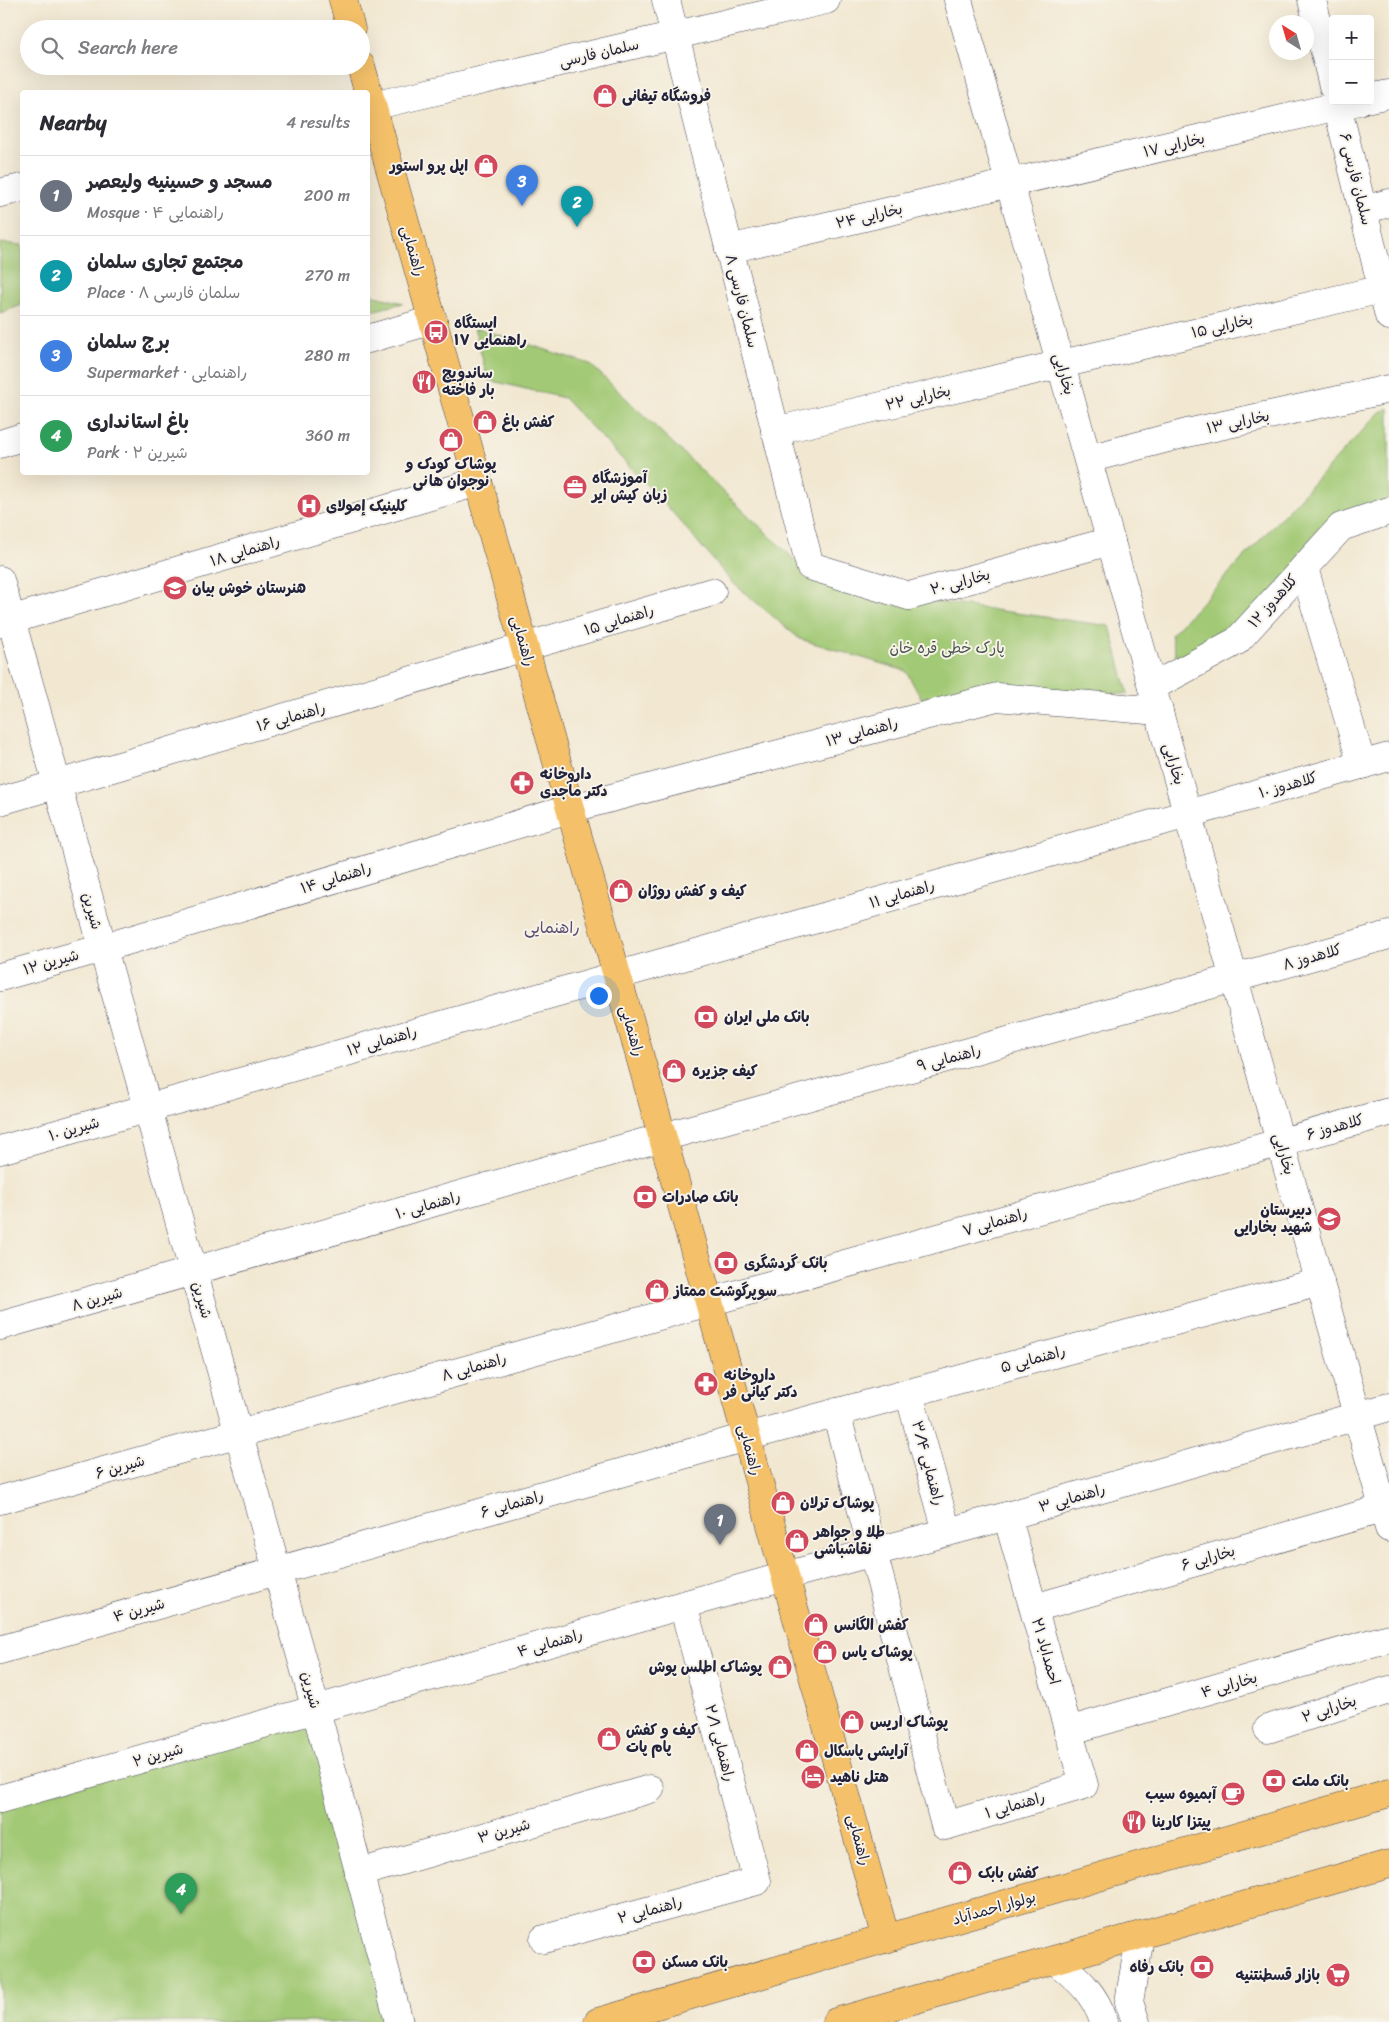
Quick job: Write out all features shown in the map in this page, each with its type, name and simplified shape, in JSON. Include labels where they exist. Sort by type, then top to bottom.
[{"type":"main road","points":[[343,0],[349,20]]},
{"type":"main road","name":"راهنمایی","points":[[363,75],[366,90]]},
{"type":"main road","name":"راهنمایی","points":[[370,107],[433,320],[886,1939]]},
{"type":"main road","name":"بولوار احمدآباد","points":[[598,2022],[1389,1793]]},
{"type":"main road","points":[[836,2022],[1389,1864]]},
{"type":"street","name":"سلمان فارسی ۸","points":[[666,0],[810,566]]},
{"type":"street","name":"سلمان فارسی","points":[[370,107],[826,0]]},
{"type":"street","name":"بخارایی","points":[[958,0],[1387,1514]]},
{"type":"street","name":"سلمان فارسی ۶","points":[[1312,0],[1330,60]]},
{"type":"street","points":[[1374,97],[1389,94]]},
{"type":"street","name":"بخارایی ۱۷","points":[[1009,184],[1329,102]]},
{"type":"street","name":"سلمان فارسی ۶","points":[[1342,105],[1363,210],[1389,316]]},
{"type":"street","name":"بخارایی ۲۴","points":[[729,249],[1009,184]]},
{"type":"street","points":[[0,193],[20,188]]},
{"type":"street","points":[[1363,210],[1389,203]]},
{"type":"street","name":"بخارایی ۱۵","points":[[1061,364],[1382,289]]},
{"type":"street","points":[[370,338],[433,320]]},
{"type":"street","name":"بخارایی ۲۲","points":[[775,431],[1061,364]]},
{"type":"street","name":"بخارایی ۱۳","points":[[1088,459],[1187,434],[1389,389]]},
{"type":"street","points":[[0,444],[20,438]]},
{"type":"street","name":"راهنمایی ۱۸","points":[[6,622],[478,482]]},
{"type":"street","name":"کلاهدوز ۱۲","points":[[1155,699],[1237,641],[1341,527],[1389,511]]},
{"type":"street","name":"بخارایی ۲۰","points":[[810,566],[909,596],[1111,541]]},
{"type":"street","points":[[1304,568],[1362,765]]},
{"type":"street","name":"شیرین","points":[[0,580],[6,622],[57,785],[278,1570],[399,2022]]},
{"type":"street","name":"راهنمایی ۱۵","points":[[525,648],[712,592]]},
{"type":"street","name":"راهنمایی ۱۶","points":[[0,801],[525,648]]},
{"type":"street","name":"راهنمایی ۱۳","points":[[569,808],[997,697],[1155,699]]},
{"type":"street","name":"کلاهدوز ۱۰","points":[[1188,813],[1389,757]]},
{"type":"street","name":"راهنمایی ۱۴","points":[[103,948],[569,808]]},
{"type":"street","name":"راهنمایی ۱۱","points":[[616,975],[1188,813]]},
{"type":"street","name":"کلاهدوز ۸","points":[[1235,979],[1389,935]]},
{"type":"street","name":"شیرین ۱۲","points":[[0,977],[103,948]]},
{"type":"street","name":"راهنمایی ۱۲","points":[[148,1108],[616,975]]},
{"type":"street","name":"راهنمایی ۹","points":[[663,1137],[1235,979]]},
{"type":"street","name":"شیرین ۱۰","points":[[0,1150],[148,1108]]},
{"type":"street","name":"کلاهدوز ۶","points":[[1281,1142],[1389,1112]]},
{"type":"street","name":"راهنمایی ۱۰","points":[[194,1272],[663,1137]]},
{"type":"street","name":"راهنمایی ۷","points":[[709,1302],[1281,1142]]},
{"type":"street","name":"شیرین ۸","points":[[0,1326],[194,1272]]},
{"type":"street","name":"راهنمایی ۵","points":[[746,1437],[1320,1282]]},
{"type":"street","name":"راهنمایی ۸","points":[[239,1433],[709,1302]]},
{"type":"street","name":"راهنمایی ۳/۴","points":[[909,1393],[947,1532]]},
{"type":"street","name":"راهنمایی ۳","points":[[784,1576],[1007,1516],[1389,1407]]},
{"type":"street","points":[[836,1412],[873,1553]]},
{"type":"street","name":"شیرین ۶","points":[[0,1500],[239,1433]]},
{"type":"street","name":"راهنمایی ۶","points":[[278,1570],[746,1437]]},
{"type":"street","name":"بخارایی ۶","points":[[1034,1608],[1387,1514]]},
{"type":"street","name":"احمداباد ۲۱","points":[[1007,1516],[1084,1785]]},
{"type":"street","name":"راهنمایی ۱","points":[[873,1553],[946,1826],[1084,1785]]},
{"type":"street","name":"شیرین ۴","points":[[0,1650],[278,1570]]},
{"type":"street","name":"راهنمایی ۴","points":[[316,1710],[784,1576]]},
{"type":"street","name":"راهنمایی ۲/۱","points":[[683,1605],[757,1881]]},
{"type":"street","name":"بخارایی ۴","points":[[1068,1731],[1389,1638]]},
{"type":"street","name":"بخارایی ۲","points":[[1268,1729],[1389,1690]]},
{"type":"street","name":"شیرین ۲","points":[[0,1799],[316,1710]]},
{"type":"street","name":"شیرین ۳","points":[[359,1872],[650,1789]]},
{"type":"street","name":"راهنمایی ۲","points":[[544,1939],[757,1881]]},
{"type":"street","points":[[1133,2012],[1140,1936]]},
{"type":"street","points":[[1055,1960],[1083,1984],[1102,2015]]},
{"type":"street","points":[[1102,2015],[1102,2001],[1108,1996],[1116,1994],[1124,1996],[1133,2012]]},
{"type":"green space","points":[[0,243],[20,245],[20,306],[0,313]]},
{"type":"green space","points":[[370,295],[403,303],[370,311]]},
{"type":"green space","name":"پارک خطی قره خان","points":[[474,327],[590,364],[796,561],[835,588],[1110,626],[1128,694],[1056,692],[995,683],[921,698],[906,671],[800,639],[733,583],[667,506],[564,398],[488,380]]},
{"type":"green space","points":[[1389,408],[1389,500],[1238,627],[1178,663],[1171,635],[1380,412]]},
{"type":"green space","points":[[297,1722],[313,1731],[392,2022],[0,2022],[0,1807]]},
{"type":"place","name":"فروشگاه تیفانی","points":[[605,96]]},
{"type":"place","name":"اپل پرو استور","points":[[486,166]]},
{"type":"place","name":"برج سلمان","points":[[522,206]]},
{"type":"place","name":"مجتمع تجاری سلمان","points":[[577,227]]},
{"type":"place","name":"ایستگاه راهنمایی ۱۷","points":[[436,332]]},
{"type":"place","name":"ساندویچ بار فاخته","points":[[424,382]]},
{"type":"place","name":"کفش باغ","points":[[485,422]]},
{"type":"place","name":"پوشاک کودک و نوجوان هانی","points":[[451,440]]},
{"type":"place","name":"آموزشگاه زبان کیش ایر","points":[[575,487]]},
{"type":"place","name":"کلینیک إمولای","points":[[309,506]]},
{"type":"place","name":"هنرستان خوش بیان","points":[[175,588]]},
{"type":"place","name":"داروخانه دکتر ماجدی","points":[[522,783]]},
{"type":"place","name":"کیف و کفش روژان","points":[[621,891]]},
{"type":"place","name":"بانک ملی ایران","points":[[706,1017]]},
{"type":"place","name":"کیف جزیره","points":[[674,1071]]},
{"type":"place","name":"بانک صادرات","points":[[645,1197]]},
{"type":"place","name":"دبیرستان شهید بخارایی","points":[[1329,1219]]},
{"type":"place","name":"بانک گردشگری","points":[[726,1263]]},
{"type":"place","name":"سوپرگوشت ممتاز","points":[[657,1291]]},
{"type":"place","name":"داروخانه دکتر کیانی فر","points":[[706,1384]]},
{"type":"place","name":"پوشاک ترلان","points":[[783,1503]]},
{"type":"place","name":"طلا و جواهر نقاشباشی","points":[[797,1541]]},
{"type":"place","name":"مسجد و حسینیه ولیعصر","points":[[720,1545]]},
{"type":"place","name":"کفش الگانس","points":[[816,1625]]},
{"type":"place","name":"پوشاک یاس","points":[[825,1652]]},
{"type":"place","name":"پوشاک اطلس پوش","points":[[780,1667]]},
{"type":"place","name":"پوشاک اریس","points":[[852,1722]]},
{"type":"place","name":"کیف و کفش پام پات","points":[[609,1739]]},
{"type":"place","name":"آرایشی پاسکال","points":[[807,1751]]},
{"type":"place","name":"هتل ناهید","points":[[813,1777]]},
{"type":"place","name":"بانک ملت","points":[[1274,1781]]},
{"type":"place","name":"آبمیوه سیب","points":[[1233,1794]]},
{"type":"place","name":"پیتزا کارینا","points":[[1134,1822]]},
{"type":"place","name":"کفش بابک","points":[[960,1873]]},
{"type":"place","name":"باغ استانداری","points":[[181,1914]]},
{"type":"place","name":"بانک مسکن","points":[[644,1962]]},
{"type":"place","name":"بانک رفاه","points":[[1202,1967]]},
{"type":"place","name":"بازار قسطنتنیه","points":[[1338,1975]]},
{"type":"district","name":"راهنمایی","points":[[552,927]]}]
